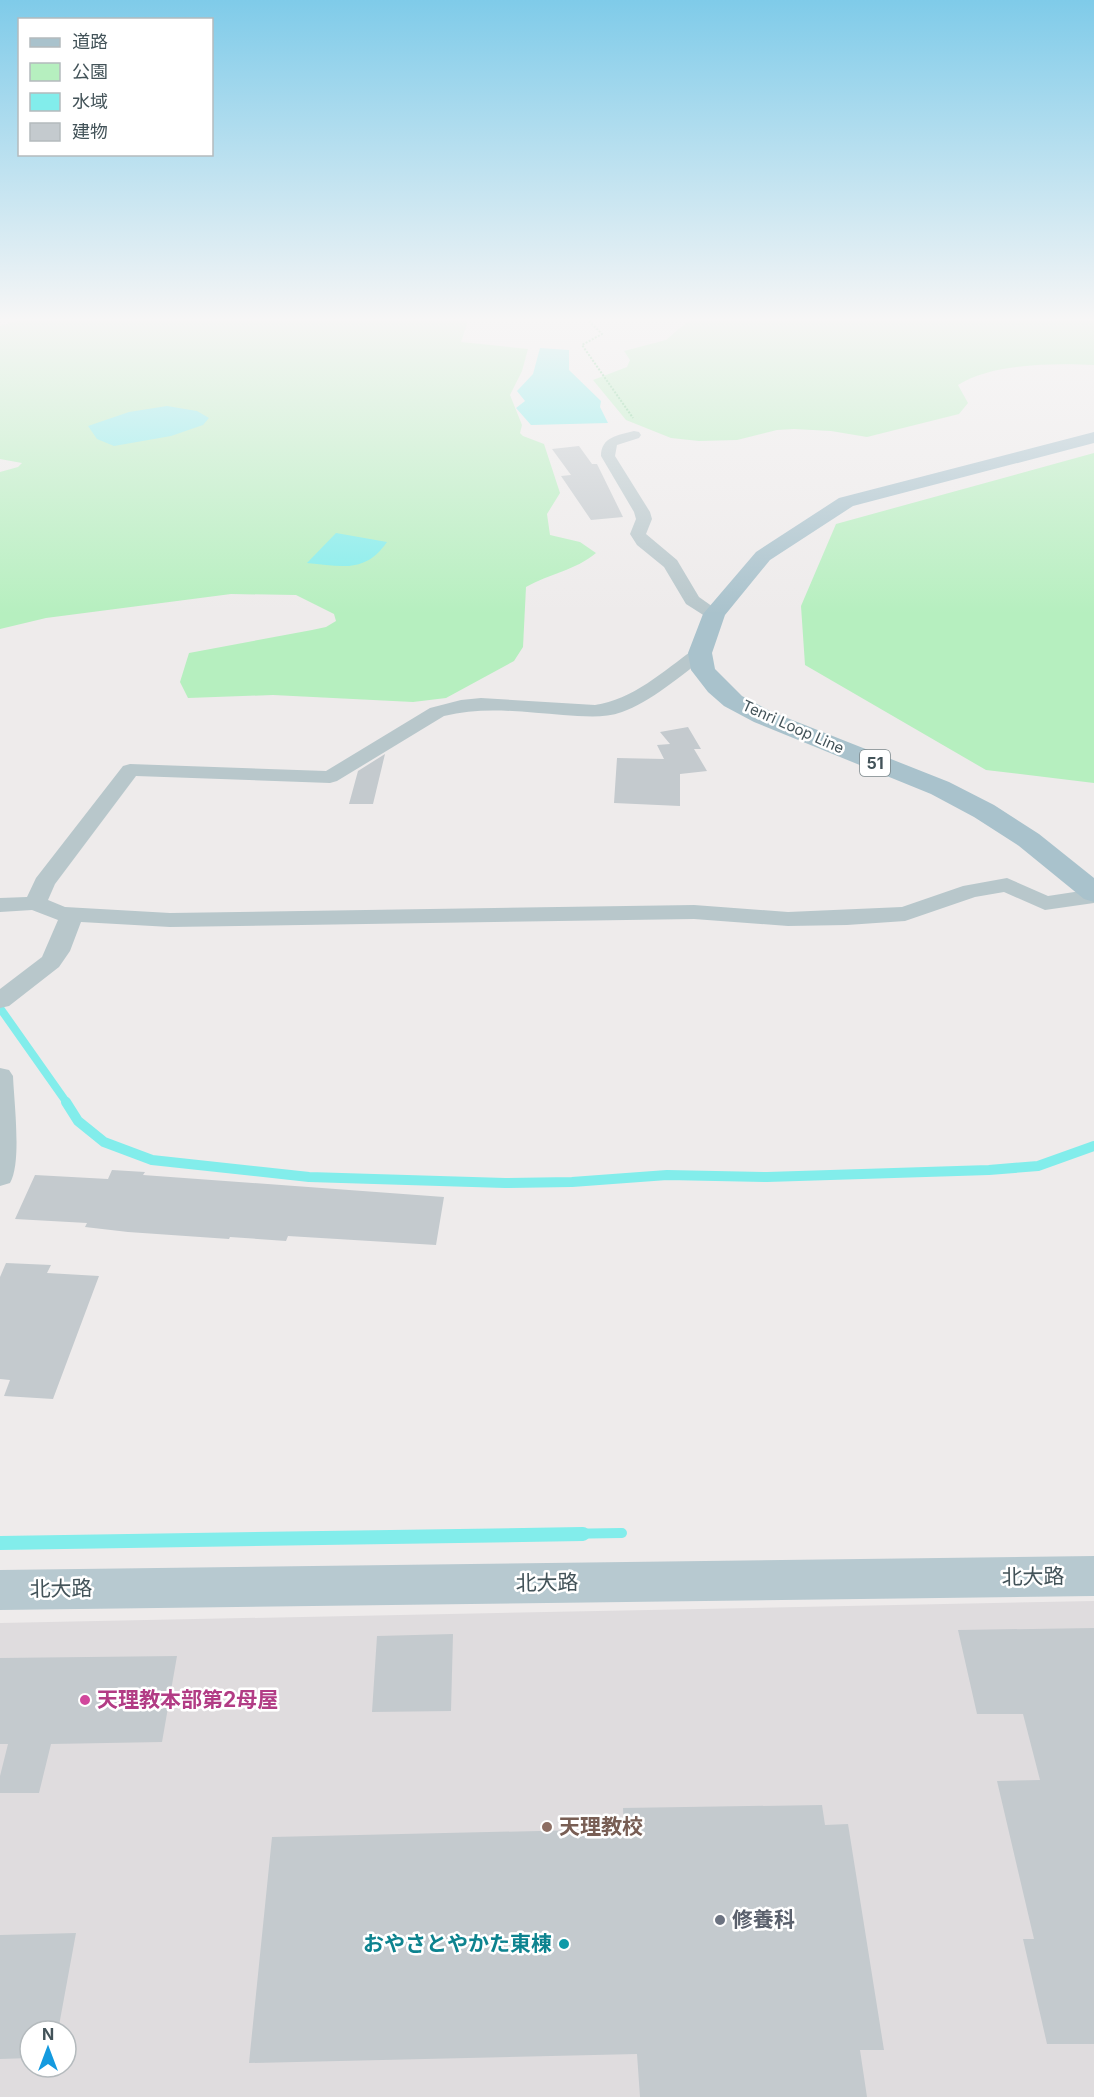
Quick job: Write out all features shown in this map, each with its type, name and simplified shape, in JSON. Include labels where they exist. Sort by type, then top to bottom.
[{"type":"main road","points":[[700,653],[714,614],[763,556],[846,502],[1094,437]]},
{"type":"main road","name":"Tenri Loop Line","points":[[700,653],[703,670],[733,701],[763,717],[940,788],[984,811],[1029,840],[1094,895]]},
{"type":"street","points":[[634,435],[612,441],[608,447],[608,456],[642,512],[644,519],[638,534],[643,542],[671,564],[692,600],[714,614]]},
{"type":"street","points":[[35,903],[44,883],[130,770],[330,777],[436,712],[481,704],[595,711],[617,708],[661,682],[700,653]]},
{"type":"street","points":[[0,905],[35,903],[62,914],[170,920],[694,912],[788,919],[905,914],[971,891],[1006,885],[1046,903],[1094,895]]},
{"type":"street","points":[[0,1001],[51,962],[58,951],[72,915]]},
{"type":"street","points":[[0,1076],[2,1160],[0,1176]]},
{"type":"street","name":"北大路","points":[[0,1590],[1094,1576]]},
{"type":"path","points":[[634,419],[641,429],[640,433],[634,435]]},
{"type":"shaded area","name":"天理教校","points":[[1094,1601],[1094,2097],[0,2097],[0,1623]]},
{"type":"green space","points":[[0,419],[520,419],[522,425],[520,433],[544,444],[560,493],[547,514],[550,535],[580,542],[596,553],[580,564],[526,587],[523,647],[514,661],[446,698],[413,702],[273,695],[188,698],[180,682],[189,653],[326,627],[336,621],[334,614],[296,595],[231,594],[46,618],[0,629],[0,472],[18,467],[22,463],[0,459]]},
{"type":"green space","points":[[940,419],[867,437],[831,431],[794,429],[777,430],[737,440],[699,441],[671,438],[626,420]]},
{"type":"green space","points":[[1094,453],[1094,783],[986,770],[805,665],[801,606],[836,524]]},
{"type":"water","points":[[109,419],[208,419],[203,425],[171,436],[114,446],[97,439],[88,426]]},
{"type":"water","points":[[526,419],[606,419],[608,423],[531,425]]},
{"type":"water","points":[[336,533],[387,542],[370,559],[352,566],[307,563]]},
{"type":"building","points":[[579,446],[592,464],[597,464],[623,517],[591,520],[561,476],[571,475],[552,449]]},
{"type":"building","points":[[688,727],[701,749],[694,749],[707,771],[680,774],[680,806],[614,803],[617,758],[664,759],[657,745],[670,744],[660,732]]},
{"type":"building","points":[[385,754],[373,804],[349,804],[358,771]]},
{"type":"building","points":[[112,1170],[145,1172],[143,1175],[444,1197],[436,1245],[288,1236],[286,1241],[230,1237],[229,1239],[85,1227],[87,1223],[15,1219],[35,1175],[108,1179]]},
{"type":"building","points":[[6,1263],[51,1265],[47,1273],[99,1276],[53,1399],[4,1396],[10,1380],[0,1379],[0,1277]]},
{"type":"building","points":[[1094,1628],[1094,2044],[1047,2044],[1023,1939],[1034,1939],[997,1781],[1040,1780],[1023,1714],[977,1714],[958,1630]]},
{"type":"building","points":[[453,1634],[451,1711],[372,1712],[377,1636]]},
{"type":"building","name":"天理教本部第2母屋","points":[[177,1656],[162,1742],[51,1744],[39,1793],[0,1793],[0,1776],[8,1744],[0,1744],[0,1658]]},
{"type":"building","name":"おやさとやかた東棟","points":[[822,1805],[825,1825],[848,1824],[884,2050],[860,2050],[867,2097],[640,2097],[637,2054],[249,2063],[272,1837],[624,1829],[623,1808]]},
{"type":"building","points":[[76,1933],[60,2019],[18,2019],[18,2058],[0,2059],[0,1935]]},
{"type":"waterway","points":[[0,1008],[67,1103]]},
{"type":"waterway","points":[[66,1102],[78,1121],[104,1142],[152,1160],[309,1177],[505,1183],[572,1182],[667,1175],[767,1177],[989,1170],[1038,1166],[1094,1146]]},
{"type":"waterway","points":[[490,1535],[622,1533]]},
{"type":"waterway","points":[[0,1543],[583,1534]]},
{"type":"place","name":"天理教本部第2母屋","points":[[85,1700]]},
{"type":"place","name":"天理教校","points":[[547,1827]]},
{"type":"place","name":"修養科","points":[[720,1920]]},
{"type":"place","name":"おやさとやかた東棟","points":[[564,1944]]}]
